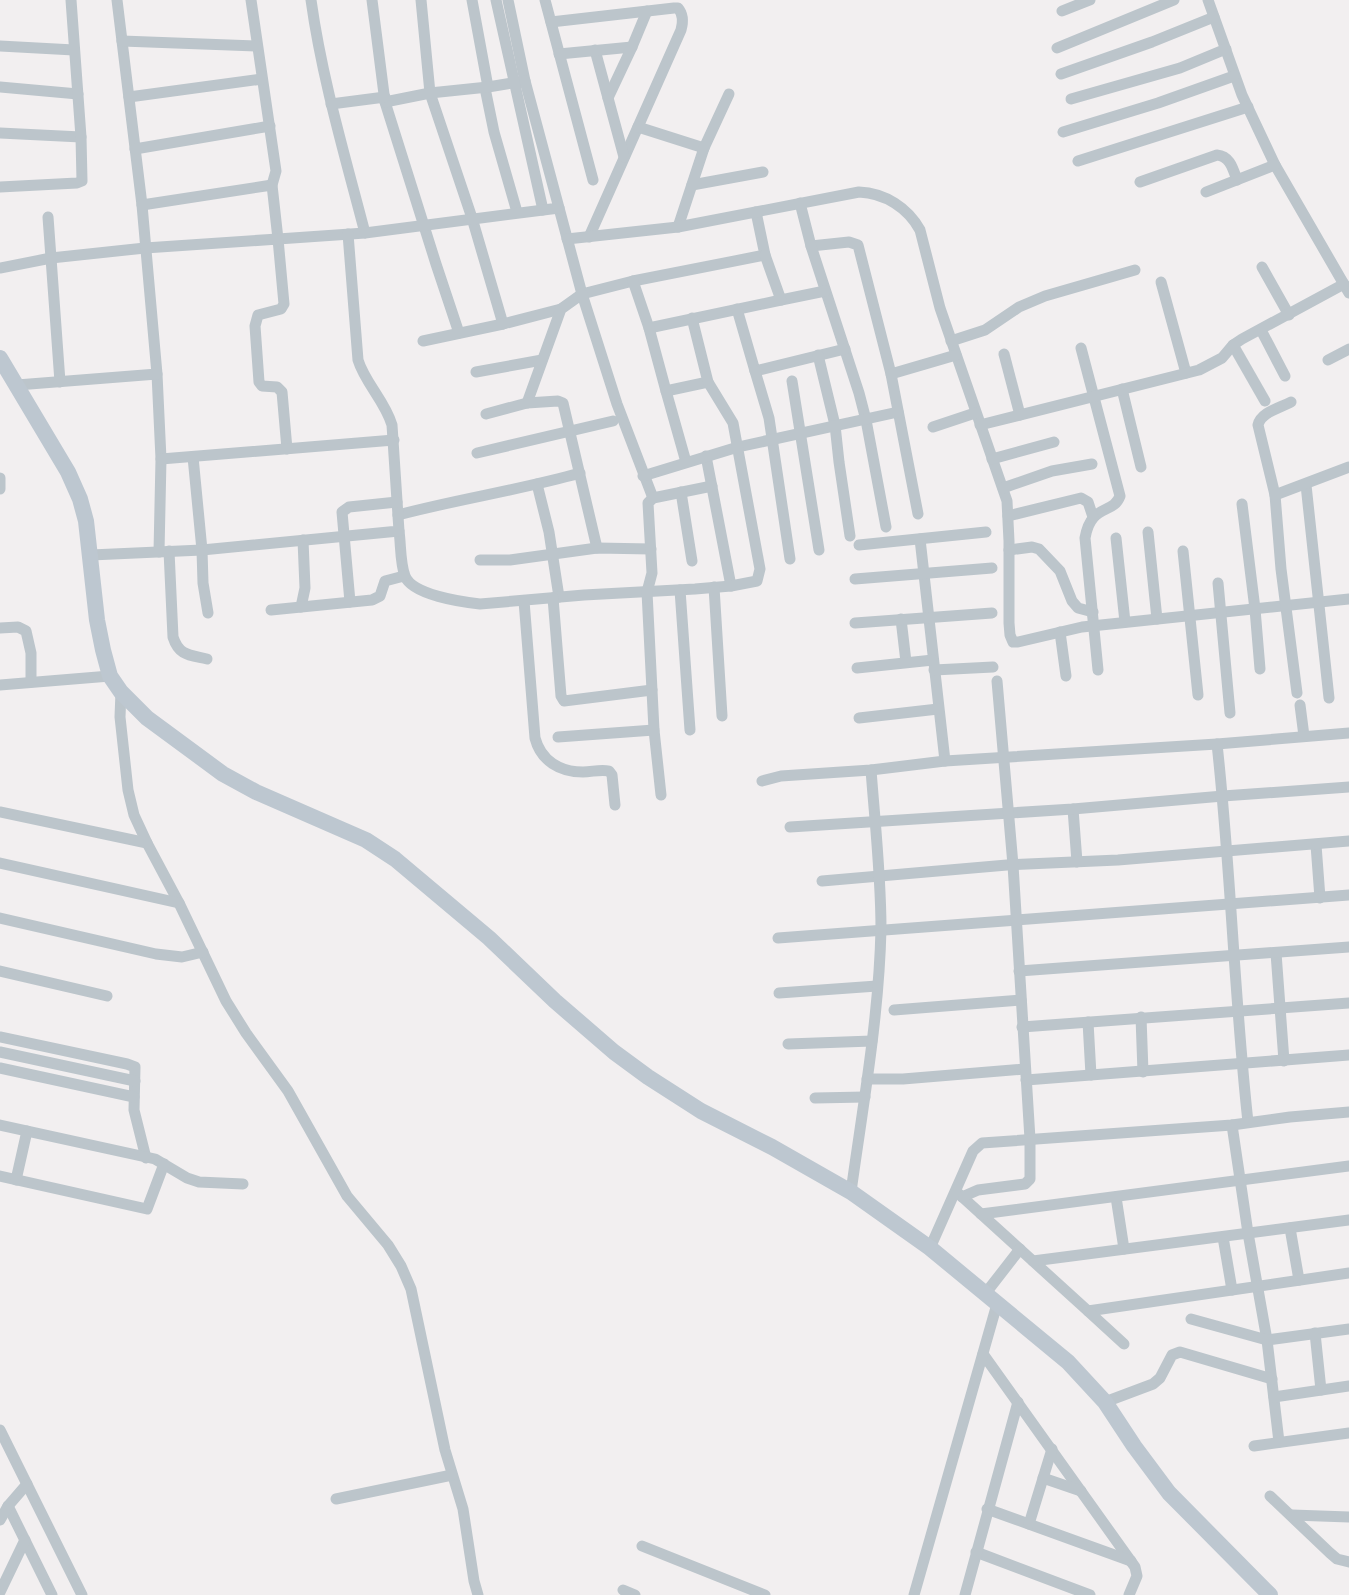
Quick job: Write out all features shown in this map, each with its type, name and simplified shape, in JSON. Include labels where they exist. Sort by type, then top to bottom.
[{"type":"main road","points":[[0,358],[68,472],[80,499],[91,555],[97,620],[110,676],[147,718],[223,774],[256,792],[366,840],[395,859],[489,938],[566,1011],[648,1077],[701,1111],[851,1192],[930,1248],[1068,1362],[1105,1402],[1169,1493],[1270,1595]]},
{"type":"street","points":[[0,187],[82,181],[71,0]]},
{"type":"street","points":[[117,0],[142,205],[157,374],[164,552],[173,637],[176,647],[183,653],[207,659]]},
{"type":"street","points":[[251,0],[276,171],[272,185],[284,304],[279,310],[258,315],[255,326],[259,382],[262,386],[277,387],[282,392],[287,449]]},
{"type":"street","points":[[311,0],[331,104],[365,233]]},
{"type":"street","points":[[372,0],[385,99],[459,333]]},
{"type":"street","points":[[421,0],[430,93],[503,324]]},
{"type":"street","points":[[472,0],[494,132],[517,212]]},
{"type":"street","points":[[496,0],[582,294],[617,404],[653,498]]},
{"type":"street","points":[[508,0],[519,82],[543,210]]},
{"type":"street","points":[[545,0],[593,180]]},
{"type":"street","points":[[1062,11],[1090,0]]},
{"type":"street","points":[[1057,48],[1174,0]]},
{"type":"street","points":[[980,425],[1210,366],[1233,345],[1347,289],[1275,165],[1234,76],[1208,0]]},
{"type":"street","points":[[551,22],[678,8],[681,12],[682,23],[589,237]]},
{"type":"street","points":[[607,98],[647,11]]},
{"type":"street","points":[[1061,74],[1214,17]]},
{"type":"street","points":[[122,41],[257,46]]},
{"type":"street","points":[[0,46],[74,50]]},
{"type":"street","points":[[559,54],[632,47]]},
{"type":"street","points":[[1071,99],[1180,68],[1226,49]]},
{"type":"street","points":[[595,50],[624,157]]},
{"type":"street","points":[[1063,132],[1234,76]]},
{"type":"street","points":[[129,97],[262,79]]},
{"type":"street","points":[[331,104],[519,82]]},
{"type":"street","points":[[0,87],[78,94]]},
{"type":"street","points":[[678,227],[704,148],[729,94]]},
{"type":"street","points":[[1078,161],[1248,107]]},
{"type":"street","points":[[135,149],[270,126]]},
{"type":"street","points":[[638,127],[704,148]]},
{"type":"street","points":[[0,133],[81,137]]},
{"type":"street","points":[[1140,182],[1217,155],[1229,160],[1237,180]]},
{"type":"street","points":[[1206,192],[1275,165]]},
{"type":"street","points":[[692,185],[763,172]]},
{"type":"street","points":[[142,205],[272,185]]},
{"type":"street","points":[[567,239],[678,227],[859,192],[900,205],[914,218],[920,230],[940,308],[1007,501],[1009,623],[1013,642],[1125,622],[1349,599]]},
{"type":"street","points":[[800,203],[866,420],[886,527]]},
{"type":"street","points":[[0,268],[51,258],[145,248],[365,233],[559,208]]},
{"type":"street","points":[[756,212],[765,255],[781,300]]},
{"type":"street","points":[[48,217],[60,382]]},
{"type":"street","points":[[348,234],[358,360],[361,370],[388,411],[394,440],[404,576],[418,589],[461,602],[480,604],[680,590],[757,581],[760,569],[738,447],[730,417],[708,382],[692,318]]},
{"type":"street","points":[[811,246],[849,242],[858,245],[891,374],[918,514]]},
{"type":"street","points":[[423,341],[561,309],[582,294],[633,281],[765,255]]},
{"type":"street","points":[[1262,267],[1289,315]]},
{"type":"street","points":[[951,341],[985,330],[1019,307],[1045,296],[1135,270]]},
{"type":"street","points":[[633,281],[686,462]]},
{"type":"street","points":[[1161,282],[1186,373]]},
{"type":"street","points":[[649,328],[825,291]]},
{"type":"street","points":[[527,403],[561,309]]},
{"type":"street","points":[[737,309],[769,418],[790,559]]},
{"type":"street","points":[[1261,330],[1285,376]]},
{"type":"street","points":[[1233,345],[1265,401]]},
{"type":"street","points":[[1081,348],[1120,496],[1119,502],[1093,517],[1085,538],[1098,670]]},
{"type":"street","points":[[755,371],[845,349]]},
{"type":"street","points":[[1328,360],[1349,349]]},
{"type":"street","points":[[1004,354],[1020,415]]},
{"type":"street","points":[[818,355],[835,425],[840,475],[855,541],[920,539],[986,532]]},
{"type":"street","points":[[891,374],[956,355]]},
{"type":"street","points":[[476,372],[542,360]]},
{"type":"street","points":[[17,385],[157,374]]},
{"type":"street","points":[[792,381],[819,550]]},
{"type":"street","points":[[666,391],[708,382]]},
{"type":"street","points":[[1122,389],[1141,467]]},
{"type":"street","points":[[1291,402],[1263,415],[1258,421],[1275,495],[1304,736]]},
{"type":"street","points":[[486,414],[527,403],[563,403],[597,548]]},
{"type":"street","points":[[643,476],[738,447],[898,412]]},
{"type":"street","points":[[933,427],[975,413]]},
{"type":"street","points":[[477,453],[613,421]]},
{"type":"street","points":[[161,459],[394,440]]},
{"type":"street","points":[[992,459],[1054,442]]},
{"type":"street","points":[[706,456],[731,586]]},
{"type":"street","points":[[193,457],[208,613]]},
{"type":"street","points":[[1003,488],[1052,471],[1092,464]]},
{"type":"street","points":[[1275,495],[1349,467]]},
{"type":"street","points":[[398,515],[580,473]]},
{"type":"street","points":[[0,478],[0,489]]},
{"type":"street","points":[[537,484],[553,554],[561,696],[564,701],[652,690]]},
{"type":"street","points":[[1306,485],[1329,698]]},
{"type":"street","points":[[661,795],[654,730],[647,592],[652,573],[647,505],[653,498],[712,486]]},
{"type":"street","points":[[681,492],[692,561]]},
{"type":"street","points":[[1008,516],[1081,498],[1088,502],[1093,517]]},
{"type":"street","points":[[350,602],[341,517],[344,509],[397,502]]},
{"type":"street","points":[[1242,504],[1260,669]]},
{"type":"street","points":[[91,555],[202,550],[399,531]]},
{"type":"street","points":[[1148,532],[1157,619]]},
{"type":"street","points":[[1116,538],[1125,622]]},
{"type":"street","points":[[920,539],[945,761]]},
{"type":"street","points":[[301,607],[305,588],[303,540]]},
{"type":"street","points":[[480,560],[510,560],[597,548],[651,549]]},
{"type":"street","points":[[1009,550],[1039,549],[1060,571],[1078,608],[1093,612]]},
{"type":"street","points":[[1183,551],[1198,695]]},
{"type":"street","points":[[855,579],[992,568]]},
{"type":"street","points":[[271,610],[376,598],[380,596],[385,581],[404,576]]},
{"type":"street","points":[[1218,583],[1230,713]]},
{"type":"street","points":[[714,587],[722,716]]},
{"type":"street","points":[[680,590],[690,730]]},
{"type":"street","points":[[524,601],[538,749],[545,759],[561,768],[584,772],[609,771],[615,805]]},
{"type":"street","points":[[855,623],[992,613]]},
{"type":"street","points":[[901,619],[906,662]]},
{"type":"street","points":[[0,628],[18,627],[26,631],[31,653],[31,682]]},
{"type":"street","points":[[1060,632],[1066,676]]},
{"type":"street","points":[[857,668],[906,662],[993,667]]},
{"type":"street","points":[[0,685],[110,676]]},
{"type":"street","points":[[959,1194],[1028,1182],[1030,1179],[1013,865],[997,681]]},
{"type":"street","points":[[121,692],[120,717],[128,790],[134,815],[147,843],[226,1001],[288,1091],[347,1196],[388,1245],[401,1266],[414,1299],[431,1386],[463,1509],[478,1595]]},
{"type":"street","points":[[859,718],[938,709]]},
{"type":"street","points":[[558,737],[654,730]]},
{"type":"street","points":[[762,781],[781,776],[945,761],[1349,733]]},
{"type":"street","points":[[1217,744],[1248,1122]]},
{"type":"street","points":[[851,1192],[872,1041],[881,929],[871,770]]},
{"type":"street","points":[[790,827],[1349,787]]},
{"type":"street","points":[[1073,809],[1077,862]]},
{"type":"street","points":[[0,812],[147,843]]},
{"type":"street","points":[[822,881],[1349,841]]},
{"type":"street","points":[[1316,845],[1320,898]]},
{"type":"street","points":[[0,863],[179,903]]},
{"type":"street","points":[[778,938],[1349,895]]},
{"type":"street","points":[[0,918],[156,954],[182,957],[203,952]]},
{"type":"street","points":[[1019,971],[1349,947]]},
{"type":"street","points":[[1276,953],[1284,1061]]},
{"type":"street","points":[[0,971],[107,996]]},
{"type":"street","points":[[779,993],[877,986]]},
{"type":"street","points":[[894,1010],[1021,1000]]},
{"type":"street","points":[[1022,1027],[1349,1003]]},
{"type":"street","points":[[1141,1017],[1143,1072]]},
{"type":"street","points":[[1088,1022],[1091,1075]]},
{"type":"street","points":[[0,1037],[132,1066],[136,1071],[135,1120],[146,1158]]},
{"type":"street","points":[[788,1044],[872,1041]]},
{"type":"street","points":[[0,1052],[135,1081]]},
{"type":"street","points":[[867,1079],[1091,1075],[1349,1055]]},
{"type":"street","points":[[0,1068],[134,1097]]},
{"type":"street","points":[[815,1098],[865,1097]]},
{"type":"street","points":[[930,1248],[959,1194],[973,1151],[982,1143],[1232,1125],[1349,1112]]},
{"type":"street","points":[[0,1125],[155,1159],[199,1182],[243,1184]]},
{"type":"street","points":[[1232,1125],[1267,1340],[1279,1442]]},
{"type":"street","points":[[16,1180],[27,1131]]},
{"type":"street","points":[[0,1176],[147,1209],[164,1164]]},
{"type":"street","points":[[981,1214],[1349,1166]]},
{"type":"street","points":[[959,1194],[1124,1344]]},
{"type":"street","points":[[1116,1197],[1124,1249]]},
{"type":"street","points":[[1033,1261],[1349,1220]]},
{"type":"street","points":[[1290,1228],[1299,1280]]},
{"type":"street","points":[[1223,1237],[1232,1290]]},
{"type":"street","points":[[914,1595],[983,1354],[991,1299],[1020,1249]]},
{"type":"street","points":[[1088,1311],[1349,1273]]},
{"type":"street","points":[[1191,1319],[1267,1340],[1349,1329]]},
{"type":"street","points":[[1315,1333],[1321,1390]]},
{"type":"street","points":[[1105,1402],[1153,1384],[1165,1371],[1172,1355],[1180,1352],[1272,1379]]},
{"type":"street","points":[[983,1354],[1132,1562],[1137,1576],[1129,1595]]},
{"type":"street","points":[[1274,1397],[1349,1386]]},
{"type":"street","points":[[965,1595],[1018,1402]]},
{"type":"street","points":[[0,1430],[82,1595]]},
{"type":"street","points":[[1254,1446],[1349,1433]]},
{"type":"street","points":[[1029,1524],[1052,1449]]},
{"type":"street","points":[[336,1499],[452,1475]]},
{"type":"street","points":[[1043,1478],[1081,1491]]},
{"type":"street","points":[[0,1520],[27,1484]]},
{"type":"street","points":[[1270,1496],[1337,1559],[1349,1562]]},
{"type":"street","points":[[8,1506],[52,1595]]},
{"type":"street","points":[[987,1509],[1132,1562]]},
{"type":"street","points":[[1292,1515],[1349,1517]]},
{"type":"street","points":[[0,1592],[25,1540]]},
{"type":"street","points":[[642,1546],[765,1595]]},
{"type":"street","points":[[976,1552],[1090,1595]]},
{"type":"street","points":[[623,1590],[635,1595]]}]
